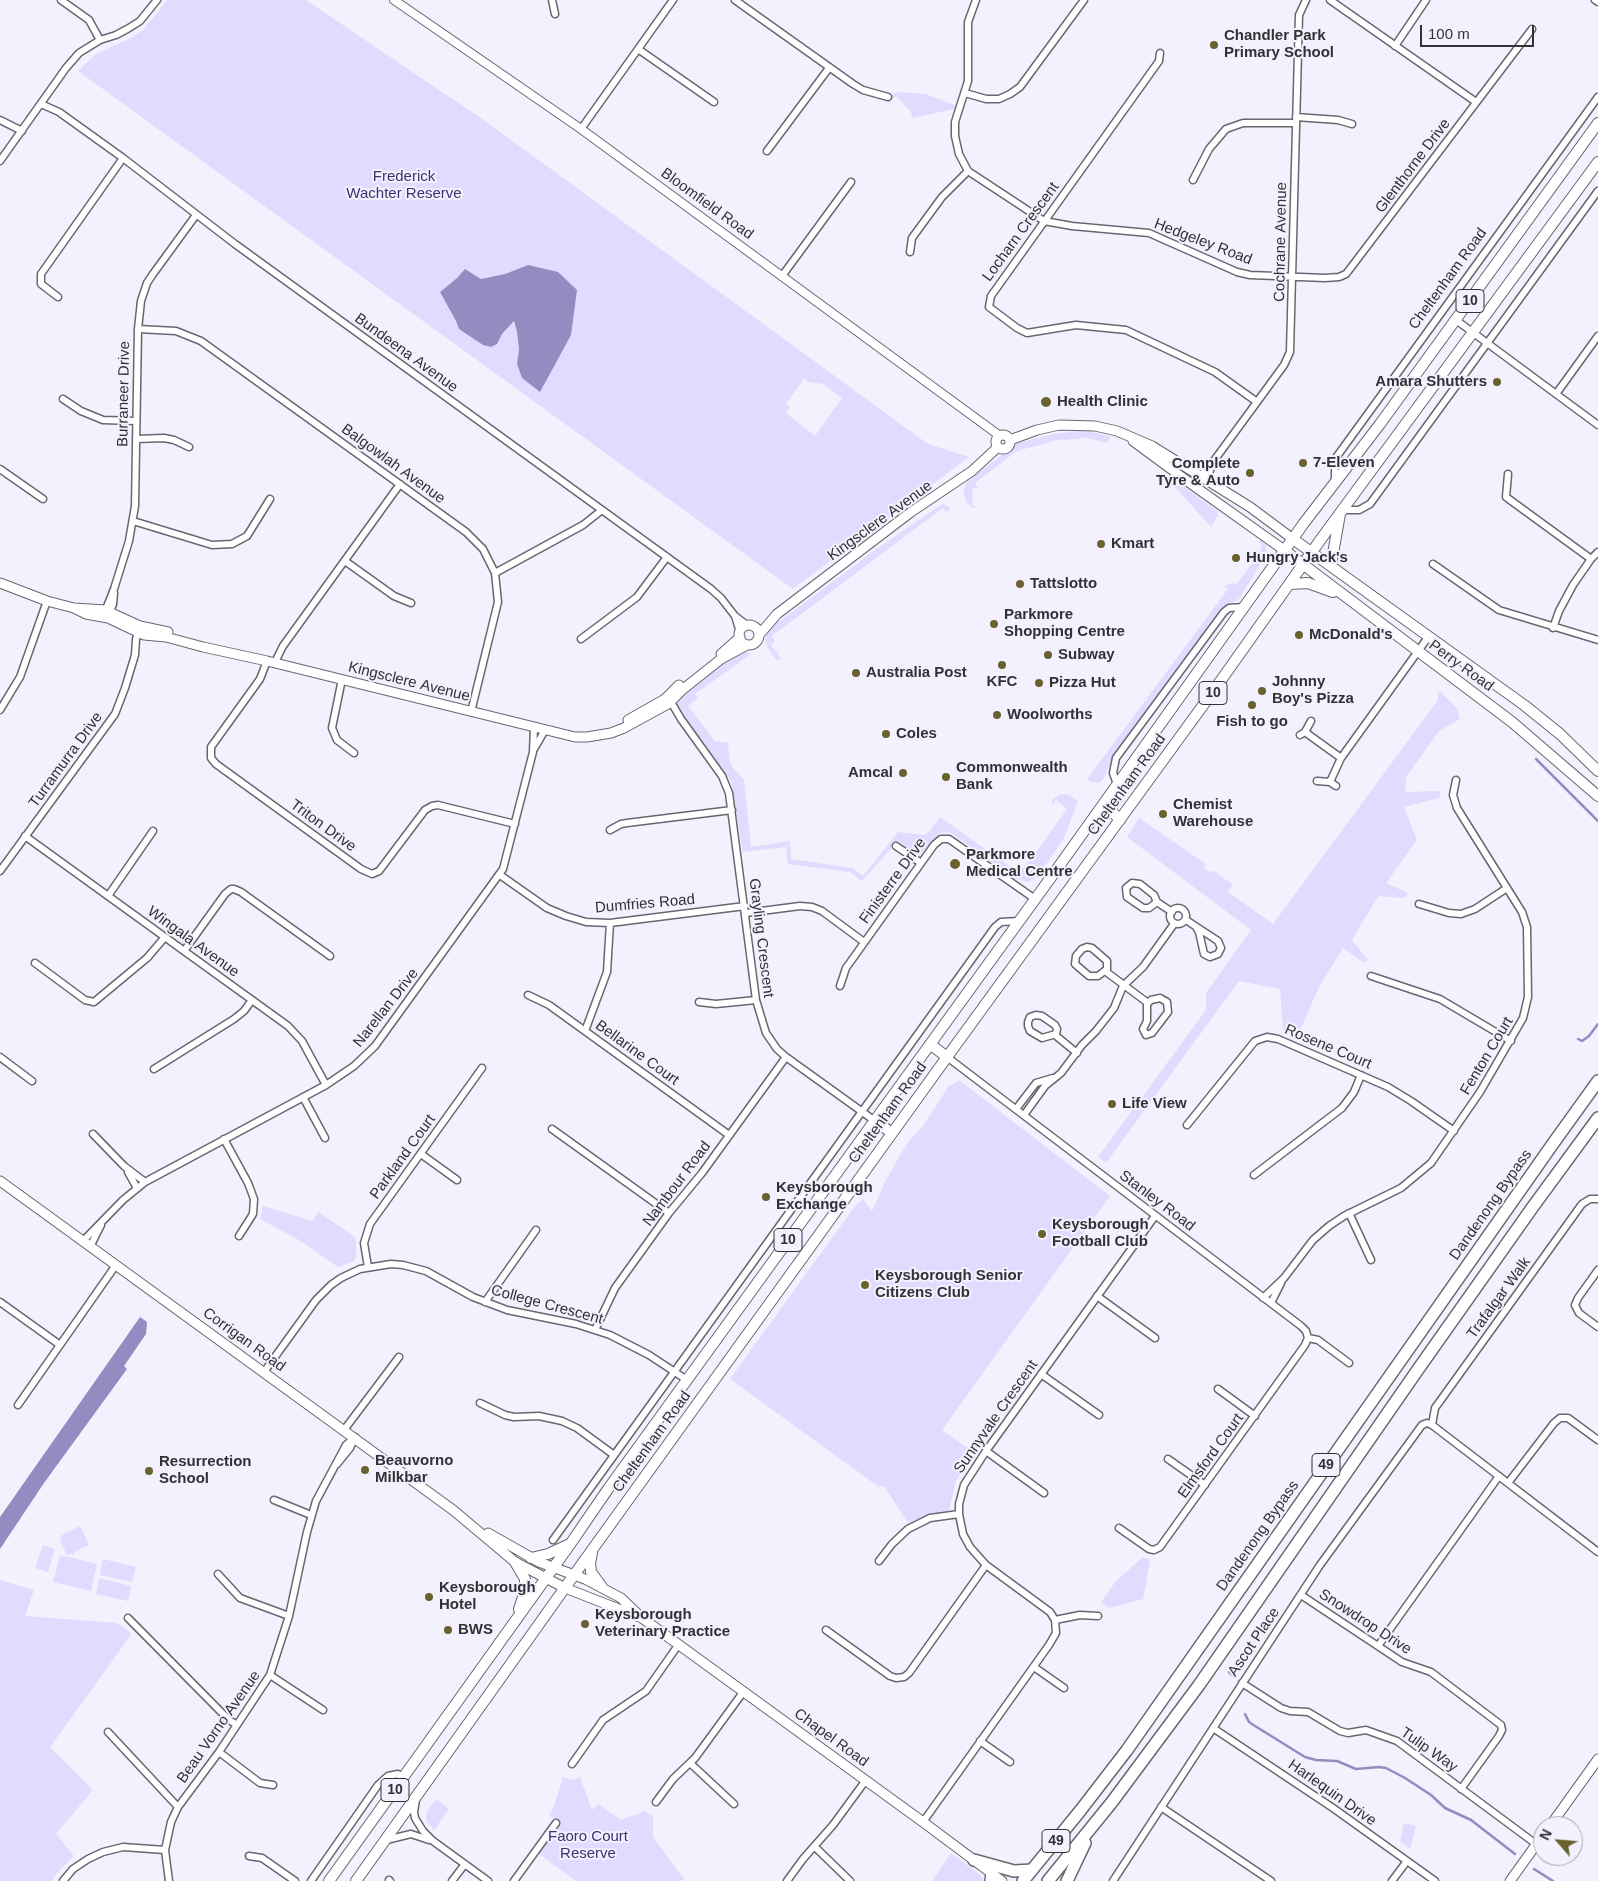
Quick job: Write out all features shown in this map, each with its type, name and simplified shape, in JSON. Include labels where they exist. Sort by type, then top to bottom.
[{"type":"highway","name":"Dandenong Bypass","points":[[1023,1881],[1127,1750],[1598,1081]]},
{"type":"highway","name":"49","points":[[1048,1881],[1093,1826],[1199,1685],[1425,1360],[1598,1118]]},
{"type":"highway","points":[[1067,1881],[1093,1826]]},
{"type":"highway","points":[[974,1860],[1014,1871],[1032,1870]]},
{"type":"main road","name":"Cheltenham Road","points":[[330,1881],[608,1489],[1035,899],[1284,550],[1380,424],[1598,123]]},
{"type":"main road","name":"Cheltenham Road","points":[[356,1881],[892,1133],[1290,584],[1311,552],[1598,162]]},
{"type":"main road","points":[[1010,440],[1048,427],[1071,424],[1095,426],[1125,434],[1152,446],[1293,538]]},
{"type":"main road","points":[[1125,434],[1284,550]]},
{"type":"main road","points":[[1000,436],[1006,436],[1010,440],[1010,445],[1006,449],[998,447],[996,442],[1000,436]]},
{"type":"main road","name":"Kingsclere Avenue","points":[[759,635],[777,614],[911,512],[972,471],[998,447]]},
{"type":"main road","points":[[1194,486],[1203,478]]},
{"type":"main road","points":[[1232,513],[1240,502]]},
{"type":"main road","points":[[1331,566],[1341,511]]},
{"type":"main road","name":"Perry Road","points":[[1293,538],[1531,710],[1560,734],[1598,771]]},
{"type":"main road","name":"Perry Road","points":[[1284,550],[1512,722],[1558,759],[1598,796]]},
{"type":"main road","name":"Kingsclere Avenue","points":[[0,583],[47,601],[74,608],[86,614],[107,614],[142,630],[203,647],[252,657],[560,733],[588,732],[616,725],[668,702],[721,659],[747,645]]},
{"type":"main road","points":[[1290,584],[1308,583],[1350,600]]},
{"type":"main road","name":"Kingsclere Avenue","points":[[751,626],[777,614]]},
{"type":"main road","points":[[751,626],[758,630],[759,635],[755,643],[747,645],[742,642],[740,634],[751,626]]},
{"type":"main road","name":"Kingsclere Avenue","points":[[668,702],[677,686],[726,650],[740,634]]},
{"type":"main road","points":[[1101,806],[1120,820]]},
{"type":"main road","points":[[930,1044],[947,1057]]},
{"type":"main road","points":[[875,1121],[892,1133]]},
{"type":"main road","name":"Corrigan Road","points":[[0,1182],[355,1438],[470,1523],[515,1562],[545,1579]]},
{"type":"main road","name":"Corrigan Road","points":[[470,1523],[532,1558],[574,1575]]},
{"type":"main road","points":[[532,1558],[548,1554],[571,1543]]},
{"type":"main road","points":[[592,1550],[591,1572],[602,1588]]},
{"type":"main road","points":[[515,1562],[525,1579],[525,1591],[517,1618]]},
{"type":"main road","name":"Chapel Road","points":[[574,1575],[621,1598],[642,1618],[923,1822],[974,1860],[992,1877],[1002,1881]]},
{"type":"main road","name":"Chapel Road","points":[[545,1579],[642,1618]]},
{"type":"main road","points":[[1557,1816],[1598,1759]]},
{"type":"main road","points":[[1514,1880],[1533,1849]]},
{"type":"street","points":[[61,0],[89,20],[100,40]]},
{"type":"street","points":[[0,161],[74,59],[85,48],[100,40],[116,35],[140,21],[157,0]]},
{"type":"street","name":"Bloomfield Road","points":[[394,0],[581,129],[1000,436]]},
{"type":"street","points":[[552,0],[555,14]]},
{"type":"street","points":[[581,129],[674,0]]},
{"type":"street","points":[[735,0],[829,68],[863,90],[888,96]]},
{"type":"street","points":[[910,252],[912,238],[942,197],[968,171],[958,154],[955,122],[965,93],[968,72],[968,22],[976,0]]},
{"type":"street","points":[[965,93],[986,99],[999,99],[1020,87],[1084,0]]},
{"type":"street","name":"Cochrane Avenue","points":[[1203,478],[1284,365],[1290,352],[1299,15],[1306,0]]},
{"type":"street","points":[[1330,0],[1476,102]]},
{"type":"street","points":[[1395,46],[1426,0]]},
{"type":"street","name":"Glenthorne Drive","points":[[1293,277],[1332,278],[1346,274],[1532,29]]},
{"type":"street","points":[[638,49],[714,102]]},
{"type":"street","name":"Locharn Crescent","points":[[1160,53],[1160,61],[991,296],[989,307],[1022,332],[1027,333],[1076,325],[1126,330],[1207,367],[1257,402]]},
{"type":"street","points":[[767,151],[829,68]]},
{"type":"street","name":"Cheltenham Road","points":[[1335,481],[1335,459],[1598,97]]},
{"type":"street","name":"Bundeena Avenue","points":[[45,98],[59,112],[123,158],[196,215],[717,594],[735,616],[751,626]]},
{"type":"street","name":"Bundeena Avenue","points":[[41,104],[59,112]]},
{"type":"street","points":[[1193,180],[1209,149],[1226,129],[1242,123],[1338,120],[1352,124]]},
{"type":"street","points":[[1,121],[22,131]]},
{"type":"street","points":[[1,121],[17,137]]},
{"type":"street","points":[[58,297],[41,284],[41,274],[123,158]]},
{"type":"street","name":"Hedgeley Road","points":[[968,171],[1044,221],[1072,226],[1150,234],[1237,272],[1250,275],[1293,277]]},
{"type":"street","points":[[782,276],[851,182]]},
{"type":"street","points":[[1341,511],[1359,510],[1370,504],[1598,191]]},
{"type":"street","name":"Burraneer Drive","points":[[107,614],[133,521],[135,506],[138,329],[141,301],[147,283],[196,215]]},
{"type":"street","points":[[1456,320],[1598,425]]},
{"type":"street","name":"Balgowlah Avenue","points":[[138,329],[176,331],[201,341],[476,540],[483,549],[495,573],[498,588],[496,612],[472,712]]},
{"type":"street","points":[[1556,394],[1598,336]]},
{"type":"street","points":[[63,399],[98,418],[136,421]]},
{"type":"street","points":[[136,439],[164,438],[189,447]]},
{"type":"street","points":[[0,469],[43,499]]},
{"type":"street","points":[[1508,474],[1506,496],[1591,559]]},
{"type":"street","points":[[271,662],[400,484]]},
{"type":"street","points":[[133,521],[212,545],[232,544],[247,536],[270,499]]},
{"type":"street","points":[[495,573],[583,525],[602,510]]},
{"type":"street","points":[[1553,628],[1566,597],[1591,559],[1598,552]]},
{"type":"street","points":[[581,639],[637,598],[667,557]]},
{"type":"street","points":[[345,561],[394,596],[411,603]]},
{"type":"street","points":[[1433,564],[1499,610],[1553,628],[1598,640]]},
{"type":"street","points":[[0,710],[20,677],[47,601]]},
{"type":"street","name":"Cheltenham Road","points":[[1117,784],[1113,773],[1116,758],[1224,612],[1229,608],[1244,607]]},
{"type":"street","name":"Bundeena Avenue","points":[[735,616],[740,634]]},
{"type":"street","name":"Turramurra Drive","points":[[0,871],[115,714],[124,693],[142,630]]},
{"type":"street","points":[[1330,782],[1341,758],[1429,636]]},
{"type":"street","name":"Triton Drive","points":[[271,662],[213,744],[210,751],[211,758],[216,764],[361,869],[372,874],[379,871],[424,810],[432,806],[438,805],[515,824]]},
{"type":"street","points":[[342,679],[332,728],[337,740],[354,753]]},
{"type":"street","name":"Grayling Crescent","points":[[668,702],[724,780],[729,793],[756,1000],[766,1033],[771,1042],[786,1057],[875,1121]]},
{"type":"street","points":[[1310,721],[1302,734],[1341,758]]},
{"type":"street","name":"Narellan Drive","points":[[87,1244],[112,1210],[145,1182],[326,1085],[354,1066],[375,1046],[505,865],[533,752],[534,727]]},
{"type":"street","name":"Narellan Drive","points":[[533,752],[545,730]]},
{"type":"street","name":"Fenton Court","points":[[1264,1298],[1284,1278],[1317,1237],[1337,1220],[1389,1195],[1412,1180],[1431,1163],[1480,1092],[1523,1018],[1528,1004],[1528,935],[1525,920],[1457,808],[1453,795],[1456,780]]},
{"type":"street","points":[[1316,781],[1330,782],[1336,786]]},
{"type":"street","points":[[610,830],[627,823],[732,810]]},
{"type":"street","points":[[108,896],[153,832]]},
{"type":"street","name":"Wingala Avenue","points":[[25,836],[295,1033],[309,1052],[326,1085]]},
{"type":"street","name":"Finisterre Drive","points":[[840,986],[846,968],[937,841],[947,838],[1035,899]]},
{"type":"street","points":[[896,846],[921,863]]},
{"type":"street","name":"Dumfries Road","points":[[500,874],[540,903],[556,912],[586,922],[610,923],[800,906],[812,907],[822,911],[864,942]]},
{"type":"street","points":[[1157,902],[1149,908],[1143,908],[1128,897],[1126,888],[1132,883],[1139,884],[1154,895],[1157,902],[1172,912]]},
{"type":"street","points":[[1419,904],[1449,913],[1461,914],[1474,909],[1507,888]]},
{"type":"street","points":[[184,951],[225,894],[230,889],[234,889],[241,892],[330,956]]},
{"type":"street","points":[[1178,908],[1183,910],[1187,915],[1186,920],[1181,924],[1174,924],[1170,918],[1172,912],[1178,908]]},
{"type":"street","points":[[1186,920],[1218,941],[1221,948],[1218,954],[1210,957],[1204,954],[1196,927]]},
{"type":"street","name":"Cheltenham Road","points":[[553,1540],[995,927],[1001,922],[1019,921]]},
{"type":"street","points":[[585,1031],[607,972],[610,923]]},
{"type":"street","points":[[1024,1115],[1043,1089],[1063,1071],[1096,1031],[1114,1008],[1124,984],[1143,967],[1174,924]]},
{"type":"street","points":[[35,964],[85,1000],[94,1002],[147,958],[165,937]]},
{"type":"street","points":[[1091,948],[1107,960],[1108,966],[1105,970],[1099,976],[1091,977],[1077,967],[1075,958],[1082,949],[1091,948]]},
{"type":"street","points":[[1105,970],[1148,1003]]},
{"type":"street","points":[[1370,976],[1440,1000],[1511,1040]]},
{"type":"street","name":"Bellarine Court","points":[[528,995],[550,1005],[729,1135]]},
{"type":"street","points":[[1160,998],[1167,1002],[1169,1010],[1151,1034],[1146,1035],[1142,1029],[1147,1019],[1148,1003],[1160,998]]},
{"type":"street","points":[[154,1069],[234,1019],[244,1011],[252,1000]]},
{"type":"street","points":[[699,1002],[716,1004],[756,1000]]},
{"type":"street","points":[[1055,1036],[1058,1032],[1056,1027],[1043,1016],[1037,1014],[1030,1018],[1028,1026],[1034,1034],[1043,1038],[1055,1036],[1077,1052]]},
{"type":"street","points":[[1147,1019],[1159,1024]]},
{"type":"street","name":"Rosene Court","points":[[1187,1125],[1256,1041],[1272,1037],[1361,1075],[1405,1097],[1454,1132]]},
{"type":"street","points":[[0,1057],[32,1081]]},
{"type":"street","name":"Nambour Road","points":[[596,1330],[615,1288],[669,1213],[697,1180],[786,1057]]},
{"type":"street","name":"Stanley Road","points":[[947,1057],[1304,1329],[1308,1338],[1318,1340],[1349,1363]]},
{"type":"street","name":"Parkland Court","points":[[368,1267],[364,1243],[367,1230],[482,1068]]},
{"type":"street","points":[[1254,1175],[1342,1108],[1354,1092],[1361,1075]]},
{"type":"street","points":[[1016,1109],[1036,1083],[1054,1078]]},
{"type":"street","points":[[302,1097],[325,1138]]},
{"type":"street","points":[[552,1129],[669,1213]]},
{"type":"street","points":[[93,1134],[124,1166],[145,1182]]},
{"type":"street","points":[[224,1138],[248,1183],[254,1199],[253,1214],[239,1236]]},
{"type":"street","points":[[421,1154],[457,1180]]},
{"type":"street","points":[[124,1166],[137,1188]]},
{"type":"street","name":"Trafalgar Walk","points":[[1428,1424],[1435,1408],[1582,1204],[1590,1199],[1598,1199]]},
{"type":"street","points":[[1349,1213],[1372,1260]]},
{"type":"street","name":"Sunnyvale Crescent","points":[[1055,1620],[1045,1608],[986,1565],[970,1548],[963,1534],[959,1514],[959,1504],[964,1484],[1156,1216]]},
{"type":"street","points":[[486,1302],[536,1230]]},
{"type":"street","name":"College Crescent","points":[[264,1372],[322,1293],[341,1278],[368,1267],[391,1264],[415,1267],[437,1276],[460,1290],[486,1302],[522,1314],[576,1324],[596,1330],[636,1347],[688,1380]]},
{"type":"street","points":[[18,1405],[116,1265]]},
{"type":"street","points":[[1598,1270],[1578,1298],[1575,1307],[1579,1313],[1598,1326]]},
{"type":"street","name":"Fenton Court","points":[[1270,1303],[1284,1278]]},
{"type":"street","points":[[1097,1296],[1155,1338]]},
{"type":"street","points":[[0,1302],[60,1345]]},
{"type":"street","name":"Elmsford Court","points":[[1119,1528],[1149,1549],[1157,1549],[1165,1541],[1306,1345],[1308,1338]]},
{"type":"street","points":[[344,1430],[399,1357]]},
{"type":"street","points":[[1041,1374],[1099,1415]]},
{"type":"street","points":[[1218,1389],[1255,1416]]},
{"type":"street","points":[[480,1403],[505,1415],[514,1417],[539,1416],[562,1420],[577,1428],[614,1455]]},
{"type":"street","points":[[1508,1483],[1554,1423],[1560,1418],[1568,1418],[1598,1440]]},
{"type":"street","points":[[1428,1424],[1500,1476],[1598,1552]]},
{"type":"street","name":"Ascot Place","points":[[1113,1881],[1329,1552],[1420,1426],[1428,1424]]},
{"type":"street","name":"Beau Vorno Avenue","points":[[169,1881],[165,1850],[171,1822],[178,1807],[219,1752],[270,1675],[289,1616],[311,1515],[316,1501],[346,1444],[355,1438]]},
{"type":"street","points":[[986,1451],[1044,1493]]},
{"type":"street","points":[[1168,1459],[1205,1485]]},
{"type":"street","points":[[1378,1646],[1500,1476]]},
{"type":"street","points":[[274,1500],[311,1515]]},
{"type":"street","points":[[879,1561],[892,1544],[908,1529],[930,1518],[959,1514]]},
{"type":"street","points":[[826,1630],[890,1676],[896,1678],[904,1677],[909,1673],[986,1565]]},
{"type":"street","points":[[218,1574],[240,1598],[289,1616]]},
{"type":"street","name":"Snowdrop Drive","points":[[1301,1595],[1407,1665],[1431,1672],[1501,1725],[1500,1736],[1461,1789]]},
{"type":"street","points":[[923,1822],[1054,1638],[1055,1620],[1080,1615],[1098,1616]]},
{"type":"street","points":[[128,1618],[229,1720],[237,1725]]},
{"type":"street","points":[[572,1764],[603,1720],[646,1691],[679,1644]]},
{"type":"street","points":[[1034,1667],[1064,1688]]},
{"type":"street","points":[[270,1675],[323,1710]]},
{"type":"street","name":"Tulip Way","points":[[1242,1683],[1281,1708],[1290,1711],[1308,1712],[1340,1731],[1348,1733],[1366,1730],[1392,1739],[1533,1842]]},
{"type":"street","points":[[656,1802],[673,1779],[690,1763],[744,1691]]},
{"type":"street","name":"Harlequin Drive","points":[[1213,1728],[1333,1808],[1435,1881]]},
{"type":"street","points":[[108,1732],[178,1807]]},
{"type":"street","points":[[980,1741],[1010,1762]]},
{"type":"street","points":[[219,1752],[260,1782],[273,1785]]},
{"type":"street","points":[[690,1763],[734,1804]]},
{"type":"street","points":[[311,1881],[378,1785],[388,1776],[398,1774],[404,1778]]},
{"type":"street","points":[[787,1881],[833,1825],[866,1780]]},
{"type":"street","points":[[416,1798],[415,1818],[423,1831],[433,1842],[488,1881]]},
{"type":"street","points":[[1161,1808],[1271,1881]]},
{"type":"street","points":[[514,1881],[556,1823]]},
{"type":"street","points":[[385,1841],[411,1834],[433,1842]]},
{"type":"street","points":[[63,1881],[73,1869],[88,1858],[103,1852],[123,1847],[165,1850]]},
{"type":"street","points":[[815,1847],[850,1881]]},
{"type":"street","points":[[249,1856],[262,1858],[295,1881]]},
{"type":"street","points":[[1392,1881],[1407,1861]]},
{"type":"street","points":[[452,1881],[464,1864]]},
{"type":"green space","name":"Frederick Wachter Reserve","points":[[167,0],[306,0],[485,121],[928,444],[969,457],[793,589],[78,71],[96,54],[131,38],[143,30]],"holes":[[[528,265],[548,376],[540,392],[522,378],[517,364],[519,349],[517,332],[513,321],[502,334],[497,344],[459,329],[440,292],[465,269],[481,279],[505,274]],[[804,379],[809,382],[823,384],[842,398],[815,436],[786,413],[790,407],[786,404]]]},
{"type":"green space","points":[[898,92],[925,94],[959,108],[912,118],[911,112],[897,97],[888,97]]},
{"type":"green space","points":[[1075,431],[1092,432],[1111,437],[1106,443],[1083,437],[1079,439],[1058,440],[1017,451],[975,483],[978,488],[973,488],[972,506],[977,507],[972,508],[967,502],[963,493],[967,482],[1017,443]]},
{"type":"green space","points":[[1175,480],[1217,511],[1218,515],[1211,527],[1174,486]]},
{"type":"green space","points":[[942,504],[950,509],[946,512],[943,508],[772,636],[775,641],[771,645],[781,658],[777,661],[765,640],[766,634],[777,620],[780,621],[875,550]]},
{"type":"green space","points":[[1261,539],[1266,545],[1266,555],[1239,599],[1221,610],[1113,757],[1104,778],[1099,783],[1091,782],[1087,779],[1228,589],[1224,586],[1233,583],[1237,584],[1260,552],[1262,546],[1259,540]]},
{"type":"green space","points":[[745,651],[751,654],[695,694],[698,698],[688,706],[715,741],[728,743],[729,759],[732,767],[744,780],[751,847],[790,841],[791,859],[852,868],[863,876],[898,832],[924,835],[929,832],[940,817],[1015,870],[1019,865],[1024,869],[1067,809],[1056,800],[1052,806],[1052,800],[1061,794],[1070,795],[1078,801],[1064,838],[1036,878],[1028,882],[1015,879],[951,833],[943,832],[921,854],[915,853],[898,841],[862,881],[850,872],[788,864],[786,847],[743,852],[731,781],[676,707],[681,695],[721,665],[721,662],[734,654]]},
{"type":"green space","points":[[1440,691],[1457,709],[1460,719],[1439,731],[1406,777],[1405,792],[1441,791],[1439,798],[1404,807],[1417,840],[1386,883],[1408,893],[1404,898],[1378,896],[1352,940],[1369,961],[1363,962],[1343,948],[1319,987],[1297,1037],[1283,1031],[1280,989],[1239,981],[1106,1163],[1098,1157],[1206,1010],[1206,993],[1251,930],[1127,837],[1139,818],[1206,864],[1204,868],[1209,872],[1214,871],[1233,885],[1228,892],[1273,924],[1438,700]]},
{"type":"green space","points":[[959,1080],[1110,1196],[942,1430],[973,1452],[956,1481],[949,1510],[930,1514],[908,1523],[884,1486],[879,1487],[730,1379],[855,1206],[863,1199],[872,1211],[900,1155],[923,1126],[948,1087]]},
{"type":"green space","points":[[263,1206],[312,1221],[319,1212],[356,1238],[356,1257],[354,1261],[338,1267],[299,1240],[260,1219]]},
{"type":"green space","points":[[80,1526],[89,1545],[76,1551],[74,1554],[67,1555],[60,1540],[62,1535]]},
{"type":"green space","points":[[43,1545],[55,1549],[48,1572],[35,1568]]},
{"type":"green space","points":[[60,1555],[97,1564],[91,1591],[53,1582]]},
{"type":"green space","points":[[1143,1557],[1150,1560],[1143,1599],[1109,1608],[1101,1602],[1116,1581]]},
{"type":"green space","points":[[103,1559],[136,1567],[132,1582],[100,1575]]},
{"type":"green space","points":[[99,1578],[131,1586],[128,1601],[96,1594]]},
{"type":"green space","points":[[0,1580],[34,1590],[25,1616],[117,1623],[129,1631],[131,1635],[50,1747],[93,1790],[56,1834],[74,1856],[56,1874],[52,1881],[0,1881]]},
{"type":"green space","name":"Faoro Court Reserve","points":[[563,1777],[573,1780],[580,1777],[592,1810],[598,1804],[621,1820],[645,1811],[653,1816],[653,1837],[684,1879],[681,1881],[576,1881],[539,1854],[560,1822],[549,1816]]},
{"type":"green space","points":[[436,1799],[449,1809],[434,1830],[426,1821],[426,1817],[427,1811]]},
{"type":"green space","points":[[1404,1823],[1416,1826],[1410,1849],[1400,1841]]},
{"type":"green space","points":[[951,1853],[980,1875],[985,1881],[932,1881]]},
{"type":"shaded area","points":[[528,265],[558,272],[577,290],[571,335],[540,392],[522,378],[517,364],[519,349],[514,321],[502,334],[497,344],[491,347],[483,345],[459,329],[440,292],[465,269],[481,279],[505,274]]},
{"type":"shaded area","points":[[140,1317],[147,1322],[146,1334],[124,1366],[127,1369],[44,1483],[0,1549],[0,1517]]},
{"type":"waterway","points":[[1536,759],[1598,821]]},
{"type":"waterway","points":[[1578,1039],[1582,1041],[1589,1036],[1598,1024]]},
{"type":"waterway","points":[[1229,1672],[1235,1677]]},
{"type":"waterway","points":[[1245,1714],[1249,1722],[1305,1757],[1316,1760],[1337,1761],[1356,1769],[1386,1768],[1431,1795],[1445,1808],[1471,1820],[1515,1854]]},
{"type":"waterway","points":[[1534,1869],[1553,1881]]},
{"type":"place","name":"Chandler Park Primary School","points":[[1214,45]]},
{"type":"place","name":"Amara Shutters","points":[[1497,382]]},
{"type":"place","name":"Health Clinic","points":[[1046,402]]},
{"type":"place","name":"7-Eleven","points":[[1303,463]]},
{"type":"place","name":"Complete Tyre & Auto","points":[[1250,473]]},
{"type":"place","name":"Kmart","points":[[1101,544]]},
{"type":"place","name":"Hungry Jack's","points":[[1236,558]]},
{"type":"place","name":"Tattslotto","points":[[1020,584]]},
{"type":"place","name":"Parkmore Shopping Centre","points":[[994,624]]},
{"type":"place","name":"McDonald's","points":[[1299,635]]},
{"type":"place","name":"Subway","points":[[1048,655]]},
{"type":"place","name":"KFC","points":[[1002,665]]},
{"type":"place","name":"Australia Post","points":[[856,673]]},
{"type":"place","name":"Pizza Hut","points":[[1039,683]]},
{"type":"place","name":"Johnny Boy's Pizza","points":[[1262,691]]},
{"type":"place","name":"Fish to go","points":[[1252,705]]},
{"type":"place","name":"Woolworths","points":[[997,715]]},
{"type":"place","name":"Coles","points":[[886,734]]},
{"type":"place","name":"Amcal","points":[[903,773]]},
{"type":"place","name":"Commonwealth Bank","points":[[946,777]]},
{"type":"place","name":"Chemist Warehouse","points":[[1163,814]]},
{"type":"place","name":"Parkmore Medical Centre","points":[[955,864]]},
{"type":"place","name":"Life View","points":[[1112,1104]]},
{"type":"place","name":"Keysborough Exchange","points":[[766,1197]]},
{"type":"place","name":"Keysborough Football Club","points":[[1042,1234]]},
{"type":"place","name":"Keysborough Senior Citizens Club","points":[[865,1285]]},
{"type":"place","name":"Beauvorno Milkbar","points":[[365,1470]]},
{"type":"place","name":"Resurrection School","points":[[149,1471]]},
{"type":"place","name":"Keysborough Hotel","points":[[429,1597]]},
{"type":"place","name":"Keysborough Veterinary Practice","points":[[585,1624]]},
{"type":"place","name":"BWS","points":[[448,1630]]}]
